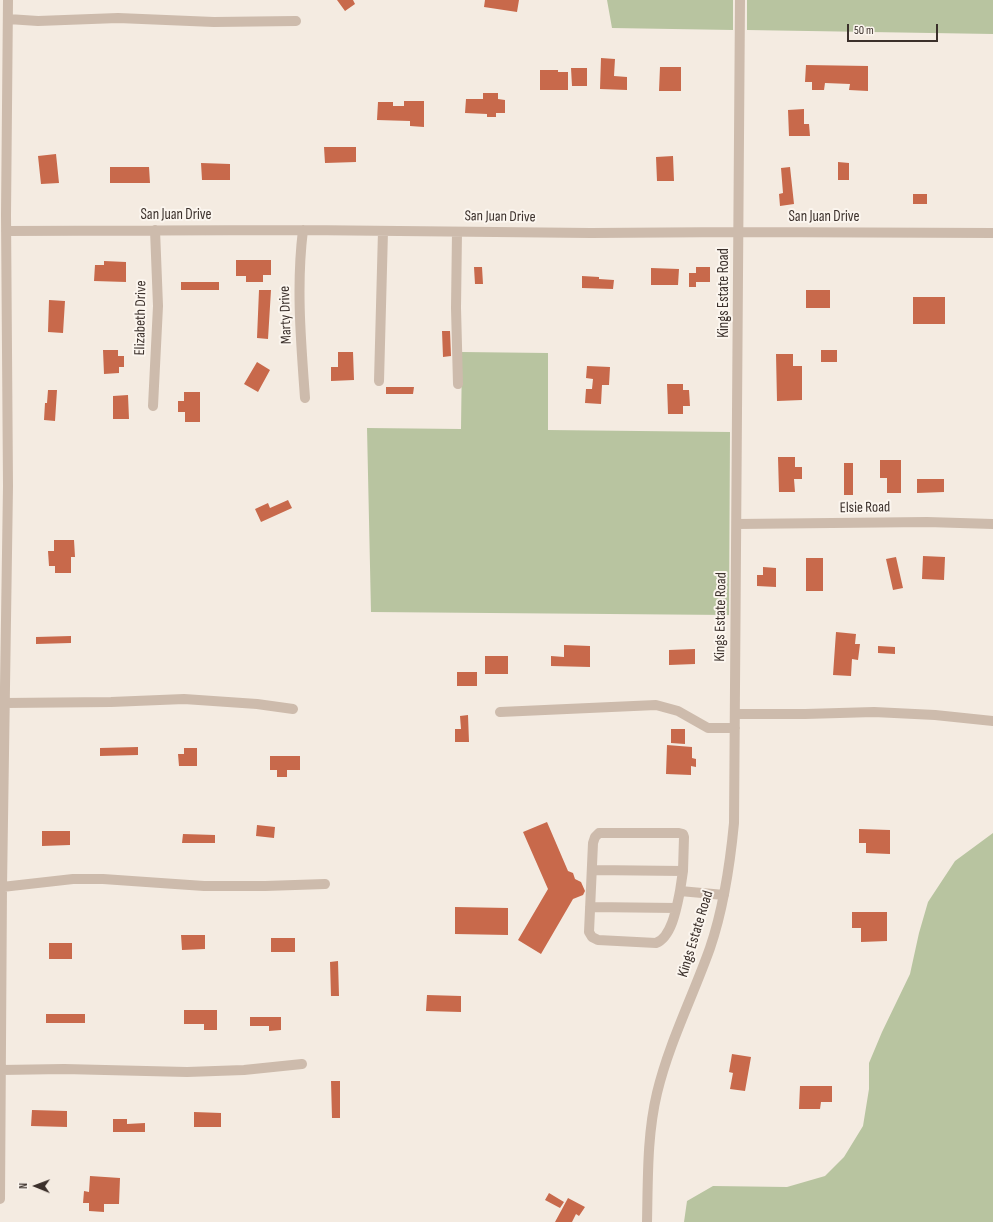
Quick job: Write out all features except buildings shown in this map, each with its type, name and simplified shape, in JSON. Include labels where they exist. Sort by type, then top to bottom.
[{"type":"street","points":[[0,1199],[5,703],[4,486],[6,231],[3,214],[8,0]]},
{"type":"street","name":"Kings Estate Road","points":[[648,1222],[649,1147],[657,1092],[665,1065],[710,947],[724,895],[731,855],[734,823],[740,0]]},
{"type":"street","points":[[8,19],[38,21],[118,18],[214,22],[296,21]]},
{"type":"street","name":"Elizabeth Drive","points":[[153,406],[158,306],[155,230]]},
{"type":"street","name":"San Juan Drive","points":[[6,231],[303,230],[591,233],[993,233]]},
{"type":"street","name":"Marty Drive","points":[[303,230],[299,283],[305,398]]},
{"type":"street","points":[[379,381],[383,231]]},
{"type":"street","points":[[457,232],[456,308],[458,384]]},
{"type":"street","name":"Elsie Road","points":[[737,524],[927,522],[993,524]]},
{"type":"street","points":[[5,703],[111,702],[184,699],[257,704],[293,709]]},
{"type":"street","points":[[500,712],[656,705],[678,711],[708,728],[735,728]]},
{"type":"street","points":[[735,714],[874,712],[935,715],[993,721]]},
{"type":"street","points":[[599,833],[683,834],[683,870],[676,908],[666,936],[661,942],[598,940],[592,937],[589,932],[593,843],[595,837],[599,833]]},
{"type":"street","points":[[592,870],[683,870]]},
{"type":"street","points":[[2,887],[73,879],[96,879],[204,886],[325,884]]},
{"type":"street","points":[[680,891],[724,895]]},
{"type":"street","points":[[590,907],[676,908]]},
{"type":"street","points":[[1,1070],[64,1069],[187,1072],[244,1070],[302,1064]]},
{"type":"green space","points":[[607,0],[733,0],[733,30],[612,28]]},
{"type":"green space","points":[[747,0],[993,0],[993,34],[747,30]]},
{"type":"green space","points":[[462,352],[548,353],[548,430],[730,432],[729,615],[371,612],[367,428],[461,429]]},
{"type":"green space","points":[[993,833],[993,1222],[684,1222],[687,1201],[713,1186],[787,1187],[825,1176],[844,1157],[863,1126],[869,1089],[869,1063],[910,974],[919,933],[928,902],[955,861]]}]
